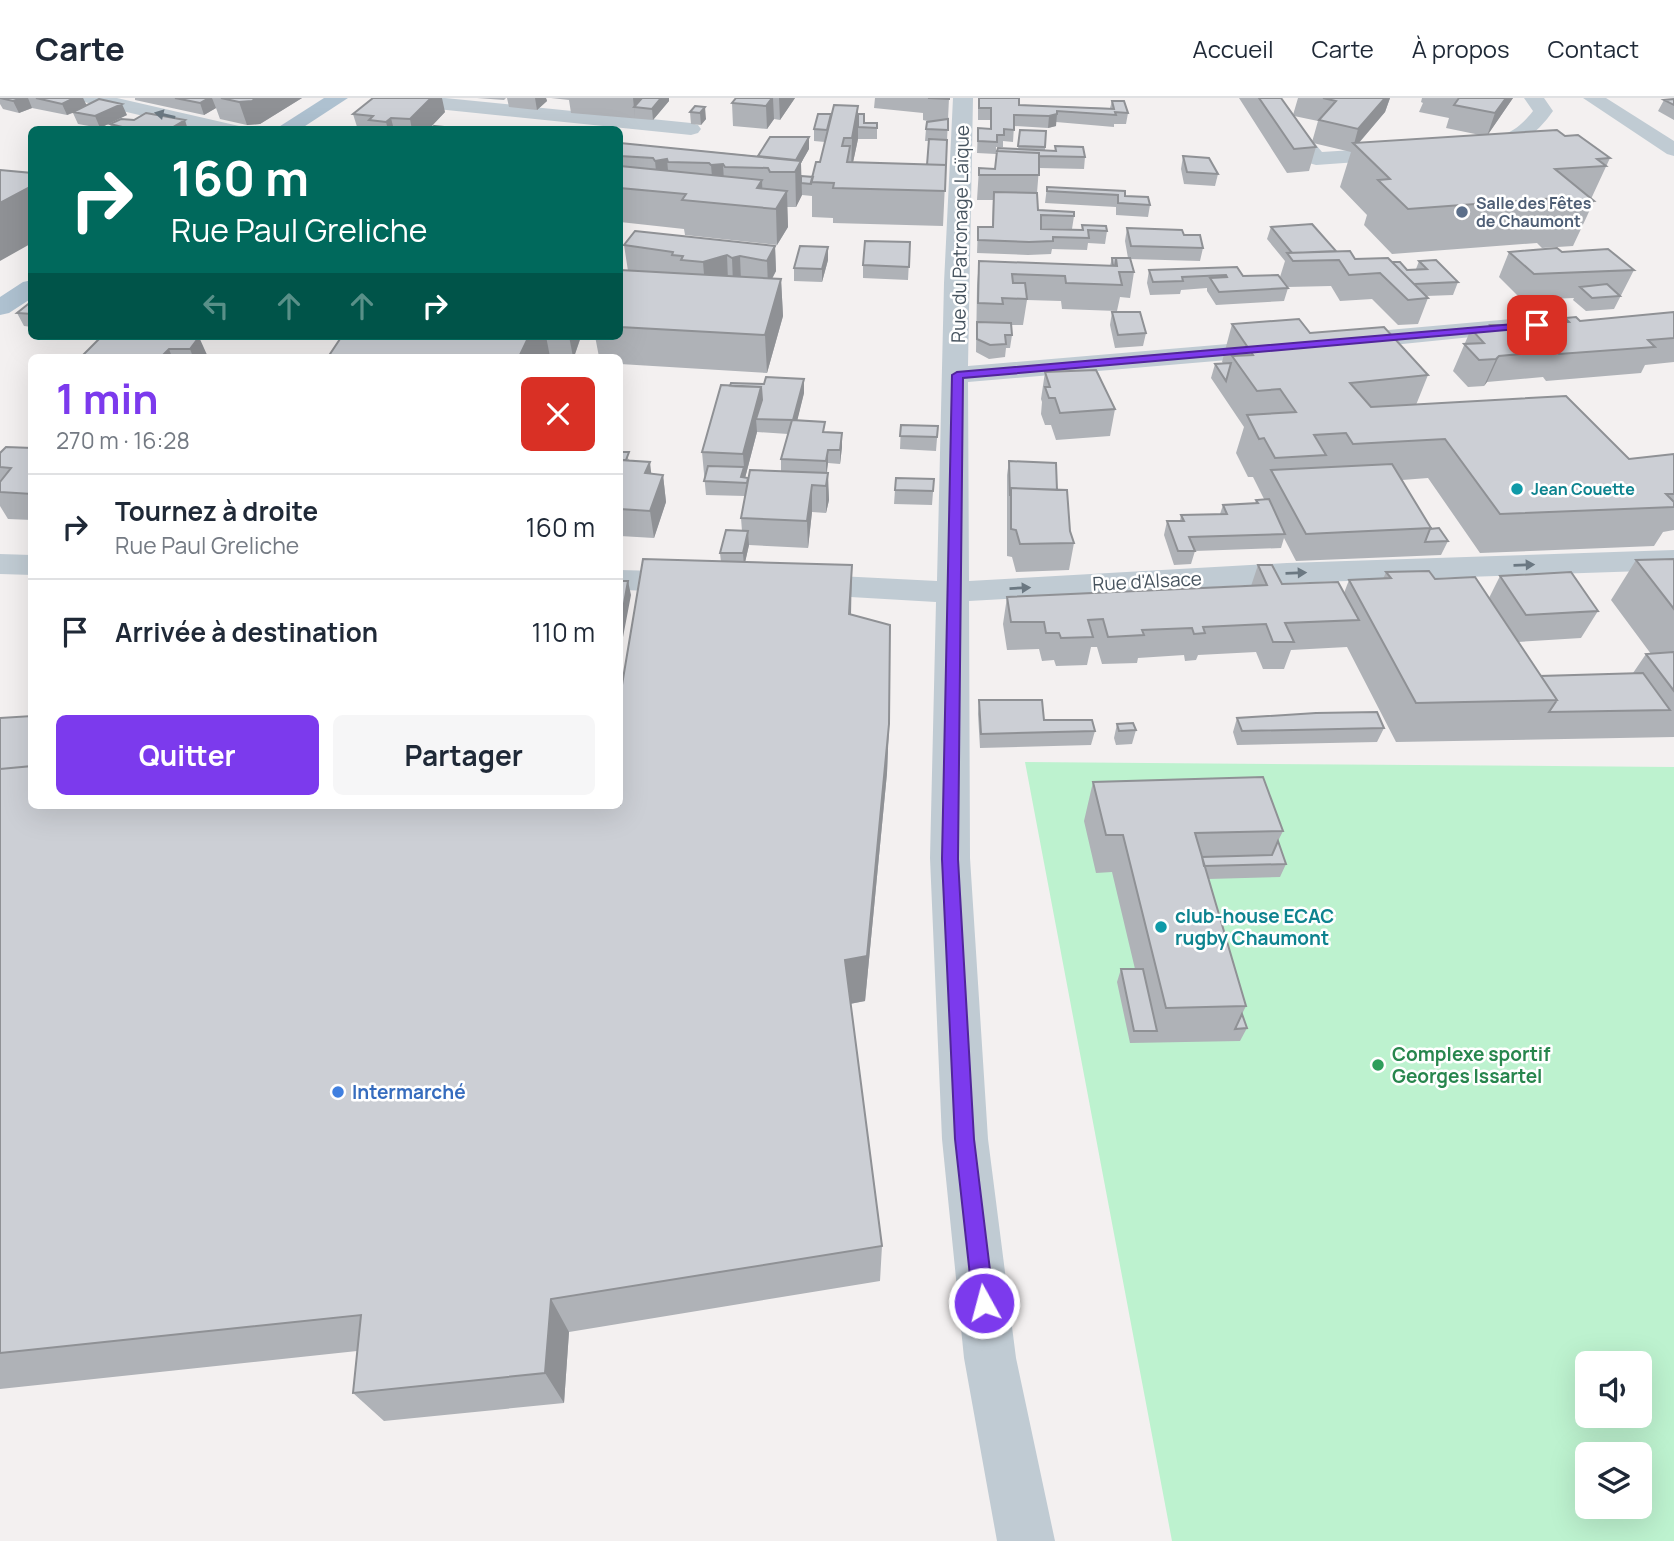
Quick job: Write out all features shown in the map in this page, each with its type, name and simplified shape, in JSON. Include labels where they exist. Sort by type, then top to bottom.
[{"type":"main road","points":[[291,126],[338,98]]},
{"type":"main road","points":[[0,308],[28,290]]},
{"type":"street","points":[[91,98],[214,126]]},
{"type":"street","points":[[388,98],[691,129]]},
{"type":"street","name":"Rue du Patronage Laïque","points":[[963,98],[956,284],[950,859],[965,1139],[990,1358],[1026,1541]]},
{"type":"street","points":[[1267,98],[1316,159],[1422,151]]},
{"type":"street","points":[[1462,149],[1502,146],[1515,139],[1543,111],[1534,98]]},
{"type":"street","points":[[1593,98],[1674,150]]},
{"type":"street","points":[[957,375],[1551,324]]},
{"type":"street","name":"Rue d'Alsace","points":[[771,584],[952,592],[1287,573],[1674,559]]},
{"type":"street","points":[[0,564],[28,565]]},
{"type":"street","points":[[623,580],[729,583]]},
{"type":"green space","name":"Complexe sportif Georges Issartel","points":[[1025,762],[1674,767],[1674,1541],[1172,1541]]},
{"type":"building","points":[[0,98],[22,98],[13,101]]},
{"type":"building","points":[[36,98],[74,98],[62,104]]},
{"type":"building","points":[[175,98],[209,98],[200,103]]},
{"type":"building","points":[[221,98],[256,98],[239,102]]},
{"type":"building","points":[[373,98],[431,98],[410,119],[391,118],[386,122],[369,120],[373,116],[353,114]]},
{"type":"building","points":[[642,98],[661,98],[652,109],[634,107]]},
{"type":"building","points":[[736,98],[772,98],[766,106],[732,103]]},
{"type":"building","points":[[979,98],[1019,98],[1019,105],[1114,109],[1112,101],[1124,101],[1128,113],[1115,112],[1116,115],[1057,111],[1057,114],[1049,116],[1014,115],[1014,130],[1004,129],[1004,135],[997,135],[997,142],[978,141],[978,128],[991,129],[991,108],[979,108]]},
{"type":"building","points":[[1259,98],[1281,98],[1316,147],[1294,149]]},
{"type":"building","points":[[1323,98],[1385,98],[1358,129],[1319,120],[1336,101]]},
{"type":"building","points":[[1459,98],[1506,98],[1495,113],[1454,105]]},
{"type":"building","points":[[99,99],[122,104],[95,116],[73,112]]},
{"type":"building","points":[[834,105],[858,106],[852,138],[844,138],[842,146],[850,146],[847,162],[946,165],[945,191],[833,188],[834,183],[811,182],[816,162],[820,162]]},
{"type":"building","points":[[695,106],[705,107],[700,113],[690,112]]},
{"type":"building","points":[[146,113],[185,120],[175,126],[110,124],[121,119],[134,120]]},
{"type":"building","points":[[818,114],[831,114],[827,130],[814,129]]},
{"type":"building","points":[[858,114],[864,114],[864,123],[877,123],[877,128],[858,127]]},
{"type":"building","points":[[948,119],[948,130],[926,129],[927,122]]},
{"type":"building","points":[[1020,130],[1046,131],[1045,147],[1018,146]]},
{"type":"building","points":[[1557,130],[1565,136],[1578,135],[1610,158],[1597,159],[1606,166],[1555,169],[1594,201],[1562,203],[1556,198],[1408,209],[1378,180],[1390,179],[1353,143]]},
{"type":"building","points":[[770,137],[809,137],[796,160],[758,156]]},
{"type":"building","points":[[929,139],[947,140],[946,165],[927,165]]},
{"type":"building","points":[[623,143],[801,161],[795,172],[770,172],[768,168],[668,162],[667,159],[655,161],[653,158],[623,156]]},
{"type":"building","points":[[1055,146],[1083,147],[1085,157],[1039,156],[1039,153],[997,151],[998,148],[1056,151]]},
{"type":"building","points":[[997,151],[1039,153],[1039,175],[979,175],[979,168],[995,169]]},
{"type":"building","points":[[1183,156],[1209,158],[1218,174],[1187,172]]},
{"type":"building","points":[[623,166],[762,180],[757,188],[787,191],[776,209],[682,200],[686,194],[623,188]]},
{"type":"building","points":[[0,170],[28,173],[28,188],[0,203]]},
{"type":"building","points":[[801,176],[813,177],[811,184],[801,183]]},
{"type":"building","points":[[1047,187],[1125,191],[1125,196],[1148,197],[1150,205],[1118,203],[1118,195],[1047,191]]},
{"type":"building","points":[[994,192],[1037,193],[1038,210],[1074,212],[1074,216],[1041,215],[1041,229],[1083,230],[1082,225],[1106,226],[1107,231],[1088,230],[1089,238],[1053,237],[1053,241],[978,240],[978,227],[993,227]]},
{"type":"building","points":[[1312,224],[1336,251],[1292,253],[1271,227]]},
{"type":"building","points":[[1127,228],[1182,230],[1184,235],[1200,235],[1203,248],[1131,246]]},
{"type":"building","points":[[635,231],[775,246],[767,261],[740,256],[732,258],[727,255],[703,262],[681,260],[683,256],[672,255],[673,252],[624,245]]},
{"type":"building","points":[[865,241],[910,242],[909,267],[863,265]]},
{"type":"building","points":[[800,246],[828,247],[822,269],[794,268]]},
{"type":"building","points":[[1557,248],[1562,252],[1608,249],[1634,270],[1534,274],[1509,252]]},
{"type":"building","points":[[1350,251],[1355,259],[1388,258],[1428,298],[1408,300],[1380,273],[1349,275],[1339,260],[1293,261],[1287,253]]},
{"type":"building","points":[[1116,258],[1130,258],[1134,272],[1119,272],[1122,285],[1066,283],[1065,276],[1012,274],[1013,283],[1025,283],[1027,299],[1002,298],[1003,304],[978,303],[979,261],[1117,266]]},
{"type":"building","points":[[1436,260],[1458,282],[1414,284],[1392,262],[1400,262],[1407,270],[1427,269],[1419,261]]},
{"type":"building","points":[[1237,267],[1243,276],[1278,275],[1288,288],[1219,292],[1210,278],[1227,277],[1226,275],[1182,277],[1183,281],[1153,282],[1149,270]]},
{"type":"building","points":[[623,270],[781,279],[765,335],[623,327]]},
{"type":"building","points":[[1607,284],[1620,296],[1592,298],[1580,287]]},
{"type":"building","points":[[28,304],[28,314],[17,313]]},
{"type":"building","points":[[1112,312],[1140,312],[1146,333],[1118,335]]},
{"type":"building","points":[[1674,312],[1674,338],[1648,340],[1655,347],[1559,354],[1555,351],[1479,360],[1464,344],[1484,343],[1471,329],[1492,328],[1490,325],[1529,325],[1569,322],[1565,318],[1576,317],[1580,321]]},
{"type":"building","points":[[1299,319],[1310,333],[1384,327],[1428,375],[1350,383],[1371,407],[1566,396],[1629,459],[1674,454],[1674,494],[1666,494],[1674,502],[1674,507],[1500,514],[1445,439],[1353,444],[1346,433],[1314,435],[1326,455],[1275,458],[1264,438],[1259,439],[1247,415],[1296,412],[1280,389],[1257,391],[1232,356],[1253,355],[1232,324]]},
{"type":"building","points":[[977,322],[1011,323],[1012,335],[1005,335],[1006,344],[990,345],[977,339]]},
{"type":"building","points":[[98,340],[197,340],[190,349],[169,349],[164,354],[84,354]]},
{"type":"building","points":[[339,340],[527,340],[520,354],[330,354]]},
{"type":"building","points":[[1231,363],[1226,381],[1215,364]]},
{"type":"building","points":[[1096,370],[1115,409],[1060,413],[1055,398],[1049,398],[1045,387],[1050,387],[1045,372]]},
{"type":"building","points":[[766,377],[804,379],[793,420],[825,422],[823,432],[842,433],[840,450],[828,450],[826,461],[781,459],[792,420],[756,419],[762,400],[761,387],[730,386],[731,383],[764,384]]},
{"type":"building","points":[[721,385],[761,387],[743,454],[702,452]]},
{"type":"building","points":[[901,425],[938,426],[937,437],[900,436]]},
{"type":"building","points":[[6,447],[28,448],[28,494],[0,492],[0,482],[11,468],[0,467],[0,453]]},
{"type":"building","points":[[623,452],[629,452],[626,460],[623,460]]},
{"type":"building","points":[[623,460],[650,462],[645,473],[663,475],[650,511],[623,509]]},
{"type":"building","points":[[1009,461],[1056,463],[1057,490],[1011,488],[1010,496]]},
{"type":"building","points":[[1392,464],[1431,528],[1306,534],[1271,470]]},
{"type":"building","points":[[708,466],[744,467],[741,477],[748,478],[747,483],[704,481]]},
{"type":"building","points":[[750,470],[828,473],[826,486],[812,485],[807,521],[741,518]]},
{"type":"building","points":[[896,478],[934,479],[933,491],[895,490]]},
{"type":"building","points":[[1011,488],[1067,490],[1070,531],[1074,543],[1020,544],[1016,530],[1011,529]]},
{"type":"building","points":[[1269,499],[1285,534],[1189,537],[1195,551],[1178,551],[1167,521],[1184,521],[1181,515],[1227,514],[1223,505],[1258,503],[1256,500]]},
{"type":"building","points":[[1439,528],[1448,541],[1425,542],[1430,529]]},
{"type":"building","points":[[726,530],[748,531],[743,553],[720,553]]},
{"type":"building","points":[[643,559],[852,565],[849,614],[890,625],[889,724],[867,956],[845,960],[882,1246],[551,1299],[545,1373],[353,1393],[361,1315],[0,1353],[0,769],[28,766],[28,809],[623,809],[623,679]]},
{"type":"building","points":[[1674,559],[1674,609],[1636,560]]},
{"type":"building","points":[[1258,565],[1272,565],[1282,584],[1338,582],[1359,620],[1285,623],[1294,642],[1273,642],[1266,624],[1203,627],[1205,633],[1194,634],[1192,628],[1142,630],[1144,635],[1108,637],[1103,619],[1088,620],[1093,637],[1061,638],[1059,633],[1046,633],[1044,622],[1011,622],[1007,597],[1267,585]]},
{"type":"building","points":[[1429,571],[1435,579],[1475,577],[1557,700],[1416,703],[1349,580],[1391,578],[1386,572]]},
{"type":"building","points":[[1571,572],[1598,611],[1526,615],[1500,576]]},
{"type":"building","points":[[623,581],[628,581],[623,609]]},
{"type":"building","points":[[1674,652],[1674,691],[1646,654]]},
{"type":"building","points":[[1643,673],[1670,710],[1549,712],[1557,700],[1541,676]]},
{"type":"building","points":[[979,700],[1042,700],[1044,720],[1092,720],[1095,731],[981,734]]},
{"type":"building","points":[[1377,712],[1384,728],[1242,731],[1237,718],[1316,713]]},
{"type":"building","points":[[28,716],[28,766],[0,769],[0,718]]},
{"type":"building","points":[[1133,723],[1136,730],[1119,731],[1117,724]]},
{"type":"building","points":[[1263,777],[1283,831],[1195,833],[1246,1006],[1166,1008],[1123,835],[1106,835],[1093,782]]},
{"type":"building","points":[[1278,841],[1286,864],[1204,866],[1202,857],[1272,855]]},
{"type":"building","points":[[1121,969],[1143,969],[1157,1031],[1134,1031]]},
{"type":"building","points":[[1242,1014],[1247,1028],[1235,1029]]},
{"type":"place","name":"Salle des Fêtes de Chaumont","points":[[1462,212]]},
{"type":"place","name":"Jean Couette","points":[[1517,489]]},
{"type":"place","name":"club-house ECAC rugby Chaumont","points":[[1161,927]]},
{"type":"place","name":"Complexe sportif Georges Issartel","points":[[1378,1065]]},
{"type":"place","name":"Intermarché","points":[[338,1092]]},
{"type":"route","points":[[984,1303],[965,1139],[950,859],[957,375],[1537,325]]}]
